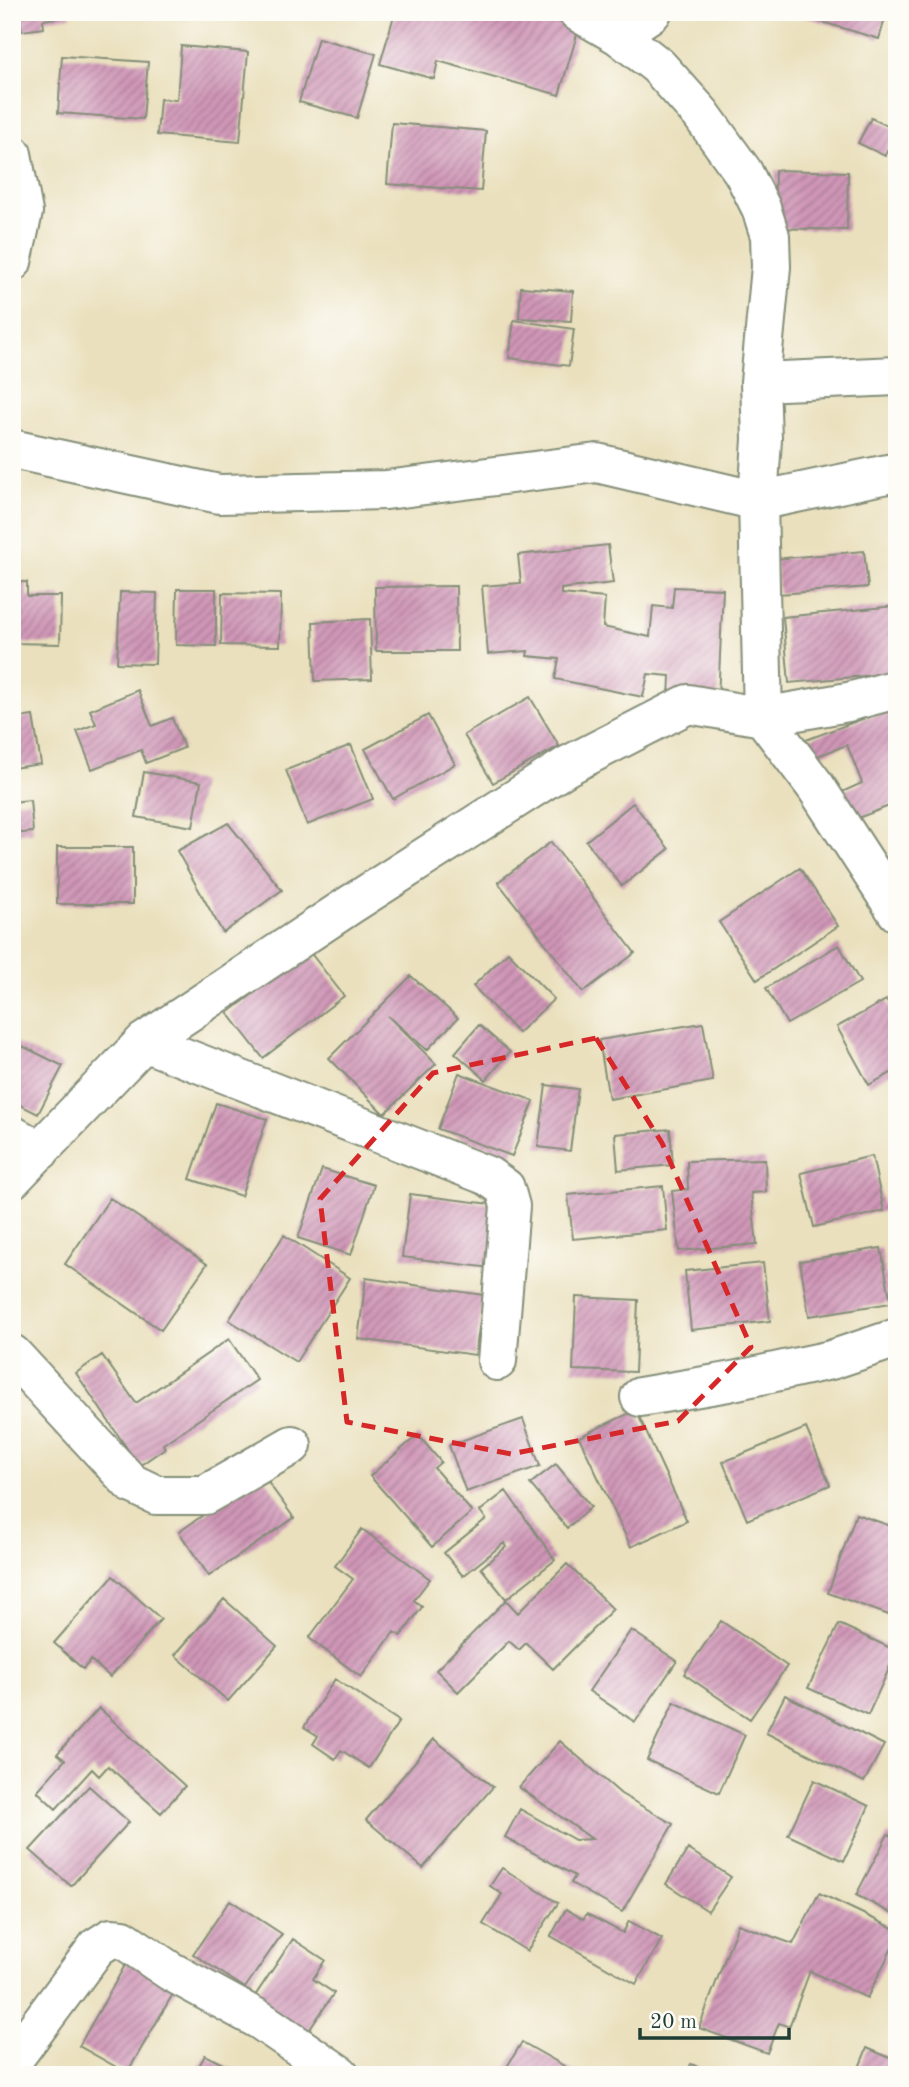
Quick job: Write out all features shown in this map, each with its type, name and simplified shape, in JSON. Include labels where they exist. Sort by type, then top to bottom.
[{"type":"street","points":[[578,12],[618,35],[658,66],[701,114],[743,172],[761,208],[770,236],[771,267],[760,382],[762,439],[758,501],[763,717],[816,787],[897,912]]},
{"type":"street","points":[[618,35],[652,12]]},
{"type":"street","points":[[12,153],[23,212],[12,262]]},
{"type":"street","points":[[760,382],[897,376]]},
{"type":"street","points":[[12,449],[219,494],[386,491],[597,463],[758,501],[897,472]]},
{"type":"street","points":[[12,1179],[26,1142],[144,1042],[349,905],[567,766],[688,704],[763,717],[848,702],[897,689]]},
{"type":"street","points":[[144,1042],[488,1176],[505,1188],[510,1206],[497,1361]]},
{"type":"street","points":[[640,1397],[831,1360],[897,1338]]},
{"type":"street","points":[[12,1354],[131,1483],[156,1494],[205,1495],[292,1445]]},
{"type":"street","points":[[12,2060],[97,1947],[111,1938],[123,1939],[170,1971],[260,2020],[340,2075]]},
{"type":"highlighted area","points":[[596,1038],[662,1143],[751,1347],[678,1421],[511,1454],[347,1422],[320,1199],[433,1073]]},
{"type":"building","points":[[19,12],[70,12],[71,16],[43,20],[44,28],[22,31]]},
{"type":"building","points":[[395,12],[525,12],[579,28],[559,95],[438,61],[434,79],[380,64]]},
{"type":"building","points":[[789,12],[887,12],[879,39]]},
{"type":"building","points":[[318,38],[376,54],[357,118],[299,102]]},
{"type":"building","points":[[181,46],[248,52],[240,142],[157,135],[160,99],[177,100]]},
{"type":"building","points":[[62,56],[148,62],[143,119],[58,113]]},
{"type":"building","points":[[871,118],[897,130],[885,156],[858,143]]},
{"type":"building","points":[[392,123],[486,131],[481,191],[387,184]]},
{"type":"building","points":[[775,170],[848,172],[847,230],[774,228]]},
{"type":"building","points":[[521,287],[573,291],[571,321],[519,318]]},
{"type":"building","points":[[514,320],[574,329],[569,366],[509,358]]},
{"type":"building","points":[[608,545],[613,583],[561,589],[561,594],[605,598],[603,627],[650,637],[653,606],[672,608],[674,587],[723,589],[718,700],[669,698],[670,676],[648,674],[643,697],[555,679],[559,659],[527,656],[528,651],[488,654],[482,586],[521,583],[518,555]]},
{"type":"building","points":[[864,551],[868,587],[779,594],[775,559]]},
{"type":"building","points":[[12,582],[27,582],[27,596],[61,596],[60,644],[12,643]]},
{"type":"building","points":[[456,586],[457,651],[376,651],[375,587]]},
{"type":"building","points":[[177,589],[216,589],[216,646],[176,645]]},
{"type":"building","points":[[120,592],[157,593],[155,664],[117,663]]},
{"type":"building","points":[[222,593],[281,594],[280,646],[221,645]]},
{"type":"building","points":[[895,606],[897,673],[789,683],[783,617]]},
{"type":"building","points":[[370,619],[372,679],[315,681],[313,622]]},
{"type":"building","points":[[138,690],[152,726],[172,718],[184,748],[146,763],[141,750],[92,769],[77,731],[96,724],[90,710]]},
{"type":"building","points":[[530,697],[559,746],[493,783],[464,735]]},
{"type":"building","points":[[897,706],[897,803],[853,820],[842,792],[862,783],[847,745],[809,759],[803,741]]},
{"type":"building","points":[[428,715],[455,764],[393,799],[365,749]]},
{"type":"building","points":[[33,716],[41,764],[12,768],[12,719]]},
{"type":"building","points":[[351,745],[373,799],[307,825],[286,770]]},
{"type":"building","points":[[144,772],[201,782],[193,827],[136,817]]},
{"type":"building","points":[[30,800],[33,832],[12,834],[12,802]]},
{"type":"building","points":[[633,803],[669,849],[622,886],[586,841]]},
{"type":"building","points":[[228,823],[282,890],[223,933],[177,851]]},
{"type":"building","points":[[551,842],[635,953],[583,992],[498,882]]},
{"type":"building","points":[[57,847],[133,847],[133,904],[57,904]]},
{"type":"building","points":[[800,868],[838,926],[757,980],[719,922]]},
{"type":"building","points":[[839,945],[860,982],[787,1024],[766,988]]},
{"type":"building","points":[[309,951],[344,996],[263,1058],[228,1013]]},
{"type":"building","points":[[508,952],[554,999],[518,1033],[473,986]]},
{"type":"building","points":[[411,976],[458,1018],[427,1050],[388,1016],[436,1064],[384,1114],[329,1058]]},
{"type":"building","points":[[886,1000],[897,1019],[897,1070],[869,1085],[837,1027]]},
{"type":"building","points":[[703,1023],[713,1081],[609,1099],[599,1040]]},
{"type":"building","points":[[479,1025],[510,1052],[486,1080],[455,1053]]},
{"type":"building","points":[[12,1041],[63,1066],[38,1114],[12,1101]]},
{"type":"building","points":[[459,1073],[534,1101],[512,1156],[438,1129]]},
{"type":"building","points":[[546,1085],[578,1089],[570,1151],[538,1147]]},
{"type":"building","points":[[216,1103],[267,1119],[241,1196],[190,1179]]},
{"type":"building","points":[[670,1129],[673,1165],[618,1170],[615,1134]]},
{"type":"building","points":[[872,1156],[884,1211],[814,1227],[801,1173]]},
{"type":"building","points":[[765,1159],[766,1192],[751,1193],[757,1244],[679,1251],[672,1191],[688,1189],[687,1161]]},
{"type":"building","points":[[322,1169],[374,1185],[351,1255],[298,1238]]},
{"type":"building","points":[[663,1186],[667,1230],[573,1239],[568,1195]]},
{"type":"building","points":[[410,1194],[499,1205],[491,1268],[402,1257]]},
{"type":"building","points":[[110,1198],[207,1264],[161,1330],[65,1264]]},
{"type":"building","points":[[284,1235],[350,1278],[296,1362],[229,1320]]},
{"type":"building","points":[[881,1248],[891,1303],[809,1316],[800,1261]]},
{"type":"building","points":[[763,1263],[770,1321],[691,1330],[685,1271]]},
{"type":"building","points":[[366,1278],[484,1295],[475,1355],[358,1339]]},
{"type":"building","points":[[576,1297],[638,1300],[635,1372],[573,1370]]},
{"type":"building","points":[[229,1339],[257,1380],[163,1444],[165,1448],[139,1466],[76,1373],[102,1355],[136,1403]]},
{"type":"building","points":[[636,1410],[687,1521],[631,1547],[579,1437]]},
{"type":"building","points":[[523,1419],[540,1466],[466,1492],[449,1445]]},
{"type":"building","points":[[806,1428],[830,1485],[747,1520],[723,1462]]},
{"type":"building","points":[[418,1435],[441,1462],[434,1468],[472,1512],[432,1547],[370,1476]]},
{"type":"building","points":[[556,1464],[591,1507],[567,1528],[530,1484]]},
{"type":"building","points":[[262,1474],[294,1518],[209,1576],[179,1532]]},
{"type":"building","points":[[506,1491],[555,1560],[506,1599],[481,1568],[506,1547],[504,1543],[463,1576],[444,1553],[486,1519],[480,1511]]},
{"type":"building","points":[[856,1514],[897,1528],[897,1618],[828,1593]]},
{"type":"building","points":[[362,1529],[430,1579],[414,1600],[422,1607],[401,1636],[394,1632],[361,1677],[309,1638],[353,1579],[335,1566]]},
{"type":"building","points":[[567,1564],[613,1609],[553,1669],[526,1643],[519,1650],[509,1641],[458,1692],[436,1670],[506,1600],[518,1613]]},
{"type":"building","points":[[113,1576],[161,1619],[110,1677],[91,1660],[83,1669],[54,1643]]},
{"type":"building","points":[[224,1599],[277,1646],[228,1701],[175,1655]]},
{"type":"building","points":[[721,1621],[787,1666],[750,1719],[684,1674]]},
{"type":"building","points":[[839,1624],[897,1651],[868,1715],[808,1688]]},
{"type":"building","points":[[631,1630],[677,1661],[635,1722],[589,1691]]},
{"type":"building","points":[[335,1679],[399,1721],[369,1768],[341,1750],[335,1759],[313,1744],[318,1736],[304,1727]]},
{"type":"building","points":[[785,1695],[884,1745],[864,1782],[766,1733]]},
{"type":"building","points":[[674,1702],[745,1735],[719,1793],[647,1760]]},
{"type":"building","points":[[99,1708],[185,1786],[161,1813],[108,1766],[99,1776],[92,1769],[56,1809],[37,1791],[65,1760],[57,1754]]},
{"type":"building","points":[[434,1739],[493,1787],[423,1868],[366,1820]]},
{"type":"building","points":[[560,1741],[621,1794],[673,1824],[622,1912],[571,1883],[575,1876],[505,1837],[520,1809],[575,1840],[592,1839],[519,1787]]},
{"type":"building","points":[[814,1780],[869,1806],[844,1861],[788,1835]]},
{"type":"building","points":[[89,1786],[129,1822],[71,1886],[30,1850]]},
{"type":"building","points":[[888,1834],[897,1839],[897,1916],[856,1895]]},
{"type":"building","points":[[688,1849],[731,1877],[708,1911],[666,1884]]},
{"type":"building","points":[[502,1868],[558,1903],[527,1951],[483,1924],[502,1894],[490,1886]]},
{"type":"building","points":[[819,1893],[897,1930],[897,1938],[867,1998],[810,1971],[789,2027],[779,2023],[767,2053],[699,2028],[738,1924],[793,1944]]},
{"type":"building","points":[[230,1900],[282,1934],[245,1988],[193,1954]]},
{"type":"building","points":[[566,1909],[583,1919],[587,1914],[623,1933],[629,1921],[662,1939],[636,1984],[551,1936]]},
{"type":"building","points":[[293,1939],[325,1960],[313,1979],[334,1993],[306,2035],[253,1999]]},
{"type":"building","points":[[128,1960],[177,1987],[127,2073],[79,2046]]},
{"type":"building","points":[[522,2042],[580,2075],[502,2075]]},
{"type":"building","points":[[867,2048],[897,2061],[893,2075],[856,2075]]},
{"type":"building","points":[[205,2055],[244,2075],[194,2075]]},
{"type":"building","points":[[691,2064],[716,2075],[686,2075]]}]
